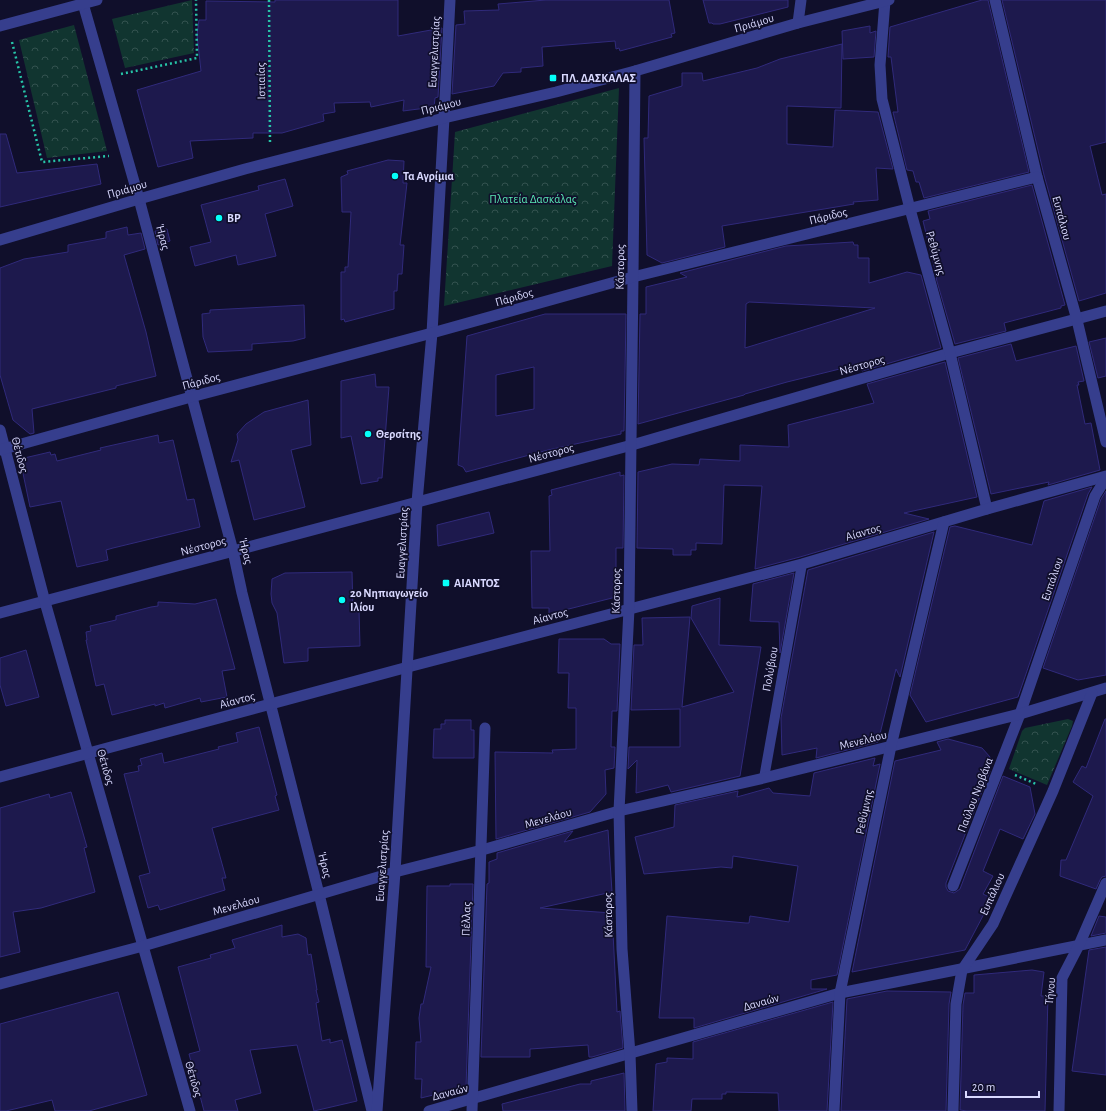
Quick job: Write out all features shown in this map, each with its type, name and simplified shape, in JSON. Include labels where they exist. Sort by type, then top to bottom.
[{"type":"street","points":[[4,25],[83,2],[97,0]]},
{"type":"street","name":"Ευαγγελιστρίας","points":[[377,1111],[396,872],[417,502],[432,334],[450,0]]},
{"type":"street","points":[[798,23],[801,0]]},
{"type":"street","name":"Ευπάλιου","points":[[995,0],[1037,177],[1077,320],[1106,442]]},
{"type":"street","name":"Πριάμου","points":[[0,240],[270,162],[444,118],[556,92],[635,71],[798,23],[887,1]]},
{"type":"street","name":"Ρεθύμνης","points":[[887,1],[880,65],[882,99],[910,209],[950,353],[987,509]]},
{"type":"street","name":"Ήρας","points":[[83,2],[139,199],[233,551],[242,593],[319,894],[372,1111]]},
{"type":"street","name":"Κάστορος","points":[[632,1111],[630,1054],[622,949],[620,811],[629,609],[635,71]]},
{"type":"street","name":"Πάριδος","points":[[3,449],[191,397],[432,334],[633,277],[1037,177]]},
{"type":"street","name":"Νέστορος","points":[[0,613],[632,445],[950,353],[1106,311]]},
{"type":"street","name":"Θέτιδος","points":[[0,430],[3,449],[45,602],[190,1111]]},
{"type":"street","name":"Ευπάλιου","points":[[1020,714],[1094,496],[1106,477]]},
{"type":"street","name":"Αίαντος","points":[[0,777],[408,667],[802,564],[987,509],[1106,477]]},
{"type":"street","name":"Ρεθύμνης","points":[[834,1111],[840,993],[891,746],[944,522]]},
{"type":"street","name":"Μενελάου","points":[[0,984],[143,946],[396,872],[482,850],[620,811],[764,778],[1020,714],[1106,688]]},
{"type":"street","name":"Ευπάλιου","points":[[953,1111],[956,1004],[962,970],[993,924],[1053,791],[1092,693]]},
{"type":"street","name":"Παύλου Νιρβάνα","points":[[953,886],[1020,714]]},
{"type":"street","name":"Πέλλας","points":[[472,1105],[482,850],[485,728]]},
{"type":"street","name":"Τήνου","points":[[1059,1111],[1062,978],[1080,945],[1106,883]]},
{"type":"street","name":"Δαναών","points":[[429,1111],[472,1105],[630,1054],[840,993],[962,970],[1106,940]]},
{"type":"lane","name":"Πολύβιου","points":[[764,778],[802,564]]},
{"type":"path","points":[[104,78],[197,58],[196,0]]},
{"type":"path","name":"Ιστιαίας","points":[[269,0],[270,162]]},
{"type":"path","points":[[4,25],[42,162],[126,155]]},
{"type":"path","points":[[1000,768],[1053,791]]},
{"type":"green space","points":[[192,0],[194,53],[125,68],[112,19]]},
{"type":"green space","points":[[74,25],[107,151],[47,158],[19,40]]},
{"type":"green space","name":"Πλατεία Δασκάλας","points":[[619,88],[612,266],[444,306],[455,132]]},
{"type":"green space","points":[[1068,719],[1073,721],[1072,726],[1047,785],[1009,769],[1022,731],[1025,728]]},
{"type":"building","points":[[275,0],[398,0],[398,36],[442,28],[438,97],[435,98],[434,107],[403,111],[404,100],[371,107],[370,102],[334,103],[335,112],[323,114],[324,121],[282,133],[253,133],[253,138],[190,141],[193,158],[158,167],[137,90],[201,71],[197,35],[199,20],[206,20],[206,1],[275,2]]},
{"type":"building","points":[[546,0],[669,0],[675,33],[671,34],[672,37],[620,51],[619,48],[616,49],[615,41],[542,47],[543,66],[521,68],[521,72],[503,73],[494,86],[452,94],[456,25],[465,24],[464,11],[499,10],[498,4]]},
{"type":"building","points":[[703,0],[788,0],[788,7],[720,24],[713,24],[709,23]]},
{"type":"building","points":[[982,0],[988,0],[1029,172],[924,198],[919,182],[916,182],[913,171],[907,170],[893,112],[898,112],[891,57],[888,57],[890,27]]},
{"type":"building","points":[[1002,0],[1106,0],[1106,142],[1090,146],[1102,195],[1106,194],[1106,293],[1079,301],[1044,175]]},
{"type":"building","points":[[870,26],[870,33],[876,31],[874,57],[843,59],[842,31]]},
{"type":"building","points":[[842,44],[841,108],[787,106],[787,144],[833,147],[835,110],[878,112],[893,169],[876,168],[878,200],[853,202],[854,204],[722,226],[725,247],[662,263],[647,255],[644,138],[648,138],[649,96],[682,86],[682,73],[702,73],[703,81],[757,68],[780,59]]},
{"type":"building","points":[[0,134],[6,134],[17,173],[97,164],[101,184],[0,207]]},
{"type":"building","points":[[388,160],[404,161],[403,183],[407,183],[400,245],[404,245],[402,274],[398,274],[397,291],[394,291],[394,309],[345,322],[344,319],[341,320],[341,272],[345,272],[345,267],[348,267],[351,212],[342,212],[341,177],[348,174],[347,171]]},
{"type":"building","points":[[285,179],[293,206],[265,214],[276,256],[238,265],[236,255],[195,266],[190,247],[211,242],[201,205],[259,190],[258,186]]},
{"type":"building","points":[[1032,185],[1065,305],[1061,306],[1061,308],[1004,323],[1006,331],[955,344],[936,278],[923,221],[930,219],[928,211]]},
{"type":"building","points":[[127,227],[128,235],[141,233],[145,249],[124,255],[146,332],[156,376],[116,386],[116,388],[32,409],[34,433],[30,434],[13,420],[0,375],[0,268],[24,259],[68,252],[68,245],[106,238],[106,232]]},
{"type":"building","points":[[167,229],[170,241],[158,245],[155,231]]},
{"type":"building","points":[[853,242],[854,245],[858,245],[858,258],[869,258],[869,283],[907,272],[921,275],[941,348],[862,371],[860,364],[787,382],[638,424],[640,314],[646,314],[646,287],[687,277],[680,273],[786,246]],"holes":[[[749,302],[875,308],[745,348],[746,304]]]},
{"type":"building","points":[[304,305],[305,338],[293,341],[252,344],[252,350],[208,352],[203,337],[202,314],[210,313],[210,310]]},
{"type":"building","points":[[545,314],[626,314],[624,431],[621,431],[621,434],[548,450],[466,472],[463,467],[458,465],[467,336]],"holes":[[[534,367],[534,409],[496,416],[496,375]]]},
{"type":"building","points":[[1106,338],[1106,376],[1098,378],[1089,342]]},
{"type":"building","points":[[1011,344],[1016,361],[1076,346],[1084,381],[1078,382],[1079,385],[1077,385],[1085,424],[1091,423],[1100,470],[1048,485],[1049,482],[991,494],[958,358]]},
{"type":"building","points":[[945,362],[977,497],[904,513],[929,519],[755,569],[762,486],[724,485],[722,544],[696,543],[696,550],[691,550],[691,555],[673,555],[673,549],[637,548],[638,472],[672,464],[699,465],[700,459],[740,461],[740,445],[789,447],[788,425],[874,403],[867,384]]},
{"type":"building","name":"Θερσίτης","points":[[375,374],[376,387],[389,387],[382,478],[378,478],[378,481],[361,484],[351,436],[341,438],[341,381]]},
{"type":"building","points":[[308,400],[311,445],[291,450],[305,507],[254,520],[239,460],[231,462],[238,440],[237,434],[246,424],[264,412]]},
{"type":"building","points":[[158,435],[159,443],[173,440],[187,500],[194,499],[200,527],[106,550],[108,560],[77,567],[61,501],[30,507],[20,459],[50,452],[51,455],[55,454],[57,461],[101,450],[100,448]]},
{"type":"building","points":[[620,472],[620,476],[624,475],[623,548],[616,548],[616,597],[549,614],[549,608],[532,608],[531,551],[550,551],[549,496],[552,495],[551,490]]},
{"type":"building","points":[[1092,487],[1088,494],[1018,697],[926,722],[910,695],[950,527],[955,526],[1032,545],[1044,501]]},
{"type":"building","points":[[1106,491],[1106,675],[1078,680],[1043,668],[1101,499]]},
{"type":"building","points":[[489,512],[494,533],[438,546],[437,525]]},
{"type":"building","points":[[934,532],[900,677],[896,669],[878,742],[816,758],[817,748],[782,755],[781,718],[808,570]]},
{"type":"building","points":[[352,572],[353,611],[359,611],[360,646],[308,648],[308,661],[284,663],[277,613],[272,603],[272,579],[285,573]]},
{"type":"building","points":[[794,573],[780,653],[779,622],[750,621],[753,584]]},
{"type":"building","points":[[720,598],[719,645],[761,647],[740,776],[671,792],[668,785],[636,793],[637,760],[628,769],[629,747],[680,747],[680,709],[631,710],[634,645],[643,645],[642,618],[690,617],[682,707],[734,692],[691,618],[692,606]]},
{"type":"building","points":[[216,599],[235,669],[222,671],[227,697],[201,702],[200,698],[165,708],[164,703],[155,706],[155,704],[112,715],[104,684],[96,686],[86,640],[86,632],[91,631],[90,626],[116,620],[116,616],[158,606],[158,602],[195,604]]},
{"type":"building","points":[[559,639],[604,639],[611,644],[620,644],[617,711],[612,711],[611,747],[615,747],[614,768],[605,770],[606,794],[590,812],[496,839],[495,752],[553,753],[552,750],[576,749],[576,708],[568,708],[569,673],[558,673]]},
{"type":"building","points":[[26,650],[39,697],[6,706],[0,685],[0,658]]},
{"type":"building","points":[[1105,719],[1106,876],[1102,877],[1096,889],[1060,876],[1061,860],[1066,860],[1093,796],[1073,782],[1082,766],[1086,768]]},
{"type":"building","points":[[445,720],[471,720],[471,730],[474,730],[474,758],[433,758],[434,729],[441,729],[441,724],[445,724]]},
{"type":"building","points":[[259,727],[277,795],[275,796],[279,810],[212,828],[226,878],[222,878],[225,890],[160,910],[158,905],[148,908],[139,876],[150,873],[124,774],[139,771],[138,766],[142,765],[140,759],[162,753],[164,763],[219,749],[218,747],[238,742],[236,733]]},
{"type":"building","points":[[948,739],[982,748],[990,757],[986,769],[990,771],[946,883],[948,891],[954,893],[960,889],[1003,776],[1030,787],[1035,814],[1023,839],[1000,829],[983,871],[993,876],[983,894],[989,897],[982,910],[985,912],[965,950],[852,972],[895,761],[941,750],[937,742]]},
{"type":"building","points":[[875,758],[873,766],[880,764],[837,975],[811,980],[811,989],[827,989],[694,1028],[694,1018],[659,1018],[667,916],[749,923],[750,916],[789,922],[798,866],[733,856],[732,868],[721,867],[644,874],[635,837],[674,827],[675,805],[738,791],[737,797],[769,788],[773,793],[810,796],[814,773]]},
{"type":"building","points":[[71,792],[87,847],[84,848],[95,892],[41,908],[13,912],[20,952],[0,957],[0,808],[49,794],[50,798]]},
{"type":"building","points":[[608,830],[612,892],[540,908],[612,913],[617,1012],[620,1011],[623,1048],[592,1057],[589,1057],[588,1045],[530,1049],[530,1057],[481,1057],[489,862],[497,859],[497,853],[573,831],[564,842]]},
{"type":"building","points":[[450,884],[473,884],[466,1087],[421,1098],[422,1079],[415,1079],[416,1042],[421,1042],[419,1018],[421,1004],[423,1004],[431,967],[426,967],[427,886],[450,886]]},
{"type":"building","points":[[1099,916],[1106,917],[1106,933],[1091,936]]},
{"type":"building","points":[[282,925],[282,937],[298,934],[306,938],[308,955],[311,954],[319,1002],[316,1003],[322,1041],[330,1039],[330,1043],[342,1040],[357,1101],[314,1111],[297,1045],[250,1050],[261,1093],[235,1100],[238,1111],[204,1111],[189,1054],[200,1051],[178,967],[211,958],[210,955],[235,948],[232,940]]},
{"type":"building","points":[[1106,947],[1106,1075],[1072,1071],[1089,950]]},
{"type":"building","points":[[1032,970],[1044,972],[1041,996],[1048,996],[1045,1111],[960,1110],[963,1005],[965,993],[974,993],[974,975]]},
{"type":"building","points":[[887,991],[951,992],[949,1004],[946,1111],[841,1111],[847,999]]},
{"type":"building","points":[[118,992],[147,1095],[89,1111],[55,1111],[52,1100],[6,1111],[0,1111],[0,1024]]},
{"type":"building","points":[[833,1002],[827,1111],[779,1111],[778,1093],[726,1092],[726,1094],[722,1094],[722,1099],[692,1099],[691,1111],[653,1111],[656,1064],[667,1062],[667,1058],[693,1059],[693,1042]]},
{"type":"building","points":[[624,1073],[625,1111],[503,1111],[502,1104],[580,1084],[591,1084],[591,1081]]},
{"type":"place","name":"ΠΛ. ΔΑΣΚΑΛΑΣ","points":[[553,78]]},
{"type":"place","name":"Τα Αγρίμια","points":[[395,176]]},
{"type":"place","name":"BP","points":[[219,218]]},
{"type":"place","name":"Θερσίτης","points":[[368,434]]},
{"type":"place","name":"ΑΙΑΝΤΟΣ","points":[[446,583]]},
{"type":"place","name":"2ο Νηπιαγωγείο Ιλίου","points":[[342,600]]}]
